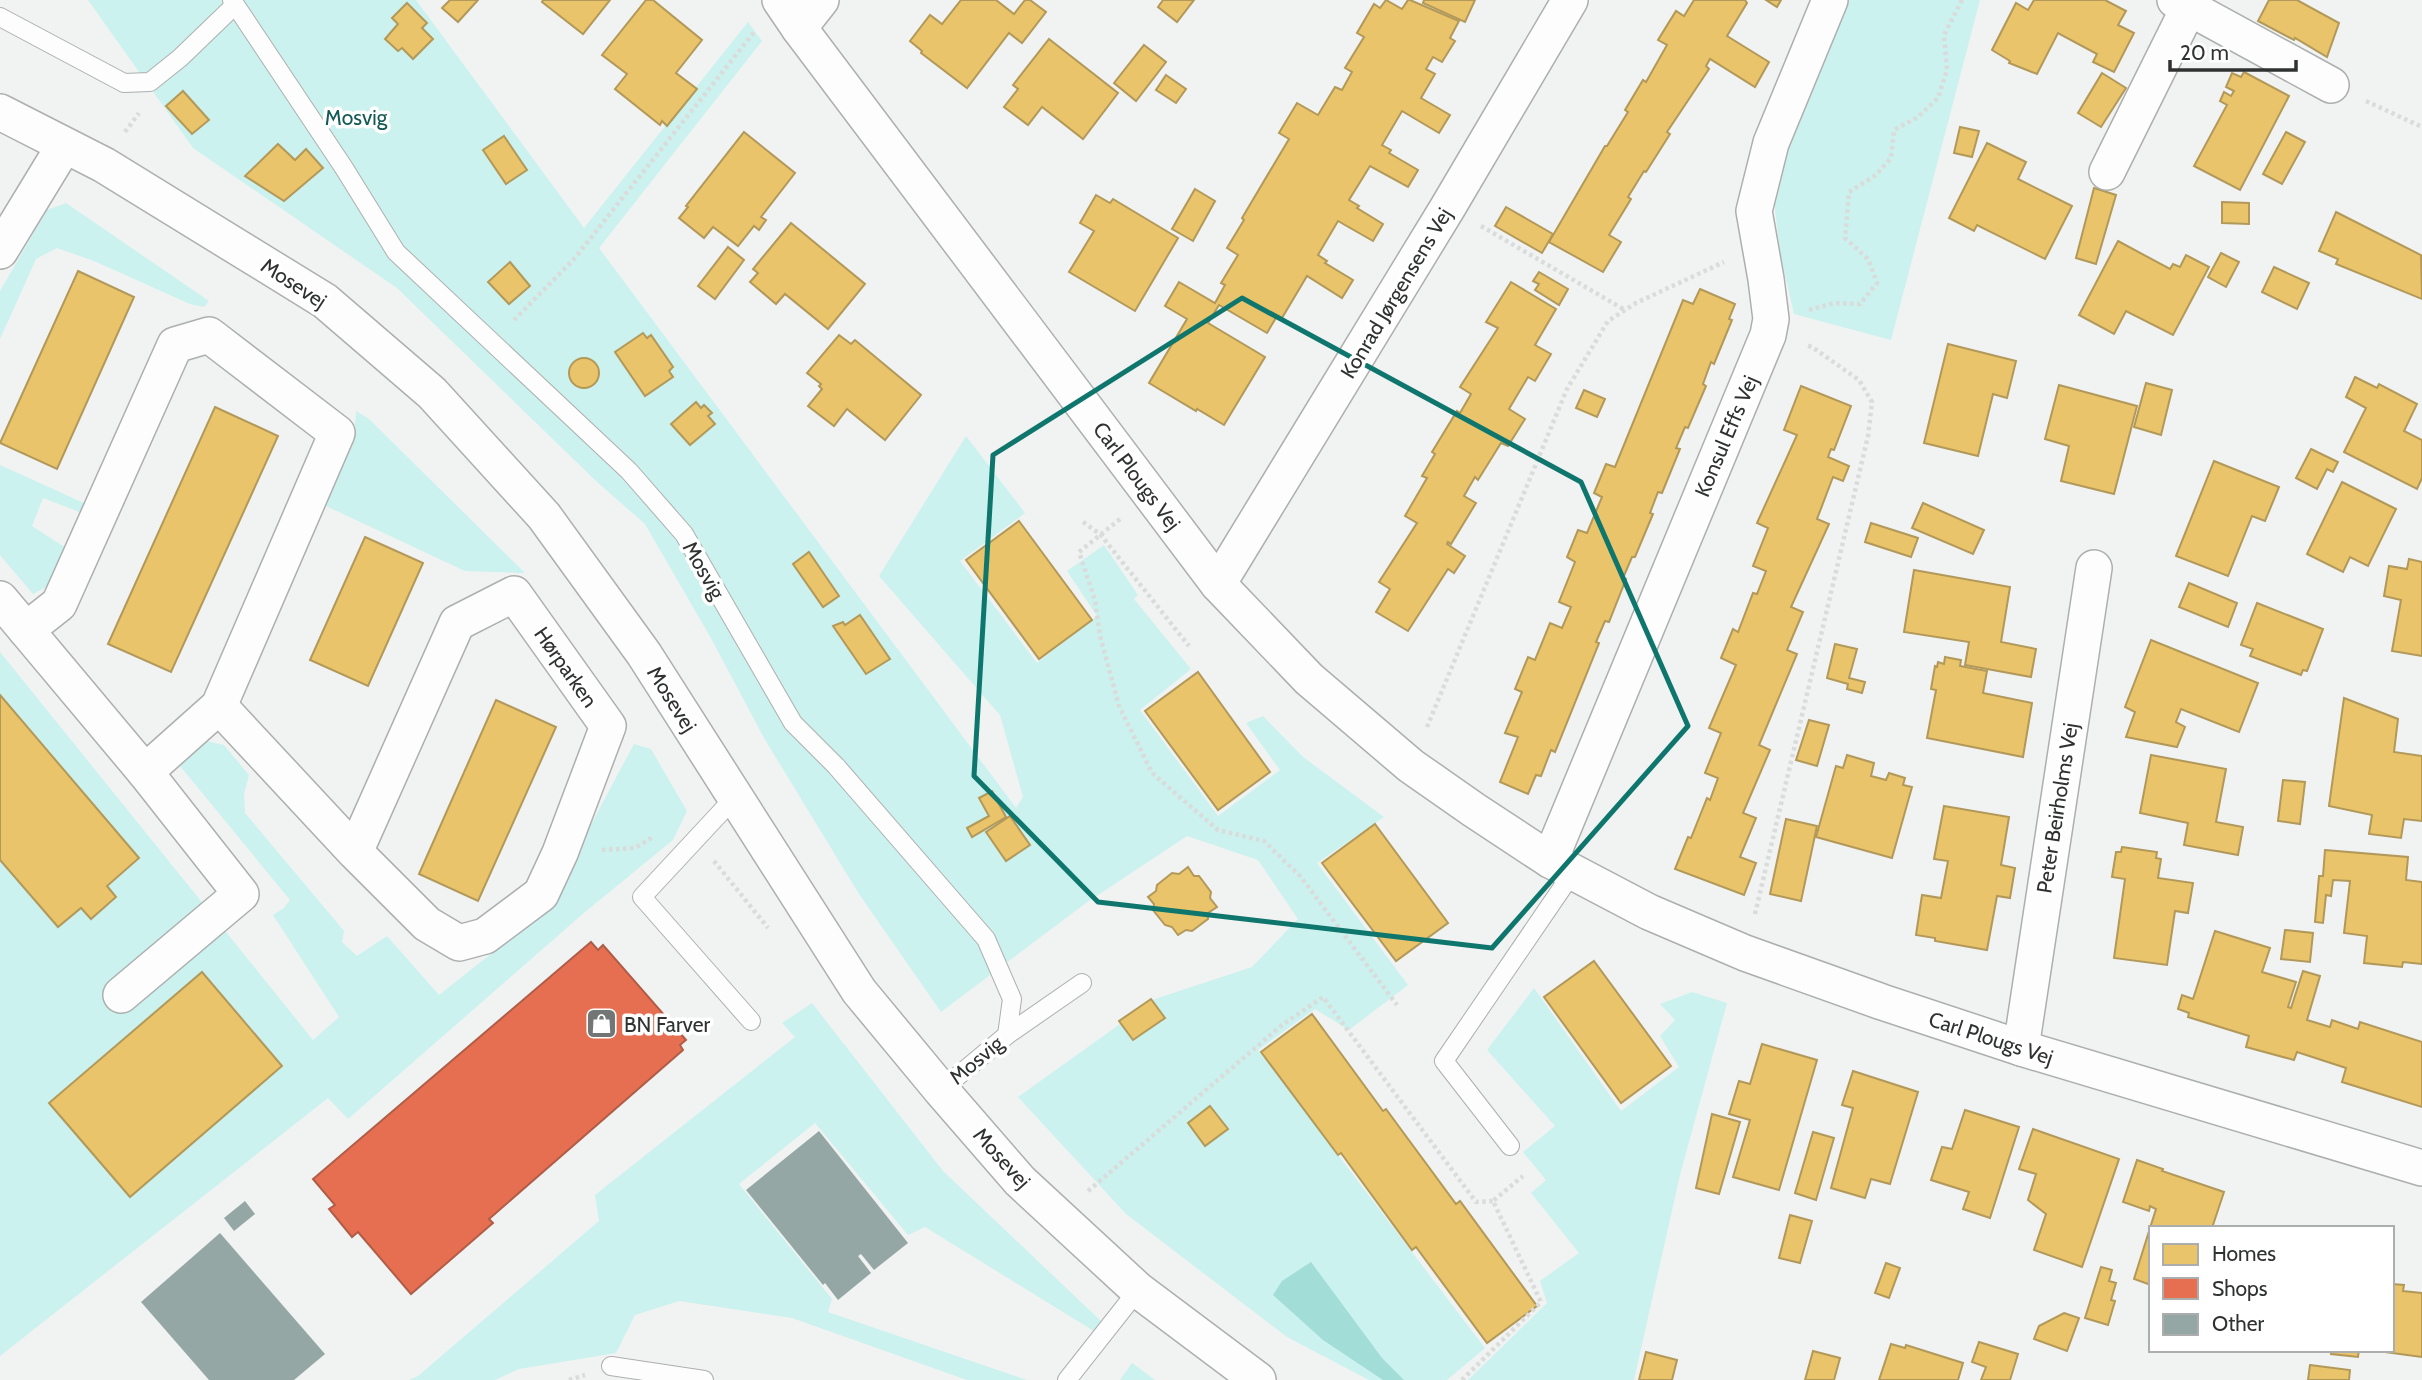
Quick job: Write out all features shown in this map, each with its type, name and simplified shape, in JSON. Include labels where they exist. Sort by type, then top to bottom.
[{"type":"street","points":[[781,17],[821,0]]},
{"type":"street","name":"Konrad Jørgensens Vej","points":[[1218,584],[1448,207],[1570,0]]},
{"type":"street","points":[[1769,327],[1754,211],[1771,143],[1830,0]]},
{"type":"street","points":[[2107,172],[2182,4],[2332,85]]},
{"type":"street","name":"Carl Plougs Vej","points":[[781,17],[1218,584],[1309,679],[1411,765],[1561,866],[1649,912],[1745,953],[2021,1048],[2422,1168]]},
{"type":"street","name":"Mosevej","points":[[0,111],[104,165],[325,301],[432,393],[544,516],[644,654],[859,991],[940,1090],[1020,1181],[1138,1290],[1258,1380]]},
{"type":"street","points":[[0,251],[64,146]]},
{"type":"street","name":"Konsul Effs Vej","points":[[1561,866],[1769,327]]},
{"type":"street","points":[[26,630],[59,604],[175,345],[209,335],[337,433],[219,705],[145,772]]},
{"type":"street","name":"Peter Beirholms Vej","points":[[2021,1048],[2094,568]]},
{"type":"street","name":"Hørparken","points":[[219,705],[355,852],[427,924],[459,943],[485,936],[541,894],[608,726],[514,594],[457,623],[355,852]]},
{"type":"street","points":[[0,598],[145,772],[241,894],[121,995]]},
{"type":"lane","name":"Mosvig","points":[[0,17],[124,83],[150,82],[180,58],[234,3],[344,168],[396,252],[629,471],[684,534],[793,723],[836,766],[986,939],[1012,999],[1007,1035],[940,1090]]},
{"type":"lane","points":[[735,797],[642,897],[751,1021]]},
{"type":"lane","points":[[1510,1146],[1444,1062],[1561,866]]},
{"type":"lane","points":[[1007,1035],[1082,983]]},
{"type":"lane","points":[[1068,1380],[1138,1290]]},
{"type":"lane","points":[[611,1366],[704,1380]]},
{"type":"path","points":[[1769,327],[1834,303],[1860,304],[1877,284],[1868,259],[1845,238],[1849,192],[1876,174],[1891,158],[1894,130],[1918,117],[1938,98],[1947,70],[1944,35],[1962,0]]},
{"type":"path","points":[[491,344],[574,259],[781,17]]},
{"type":"path","points":[[2332,85],[2422,127]]},
{"type":"path","points":[[1448,207],[1625,310]]},
{"type":"path","points":[[1411,765],[1567,389],[1608,321],[1636,303],[1760,246]]},
{"type":"path","points":[[1745,953],[1868,436],[1872,402],[1859,380],[1812,347],[1769,327]]},
{"type":"path","points":[[1150,494],[1079,552],[1095,600],[1100,636],[1119,706],[1153,773],[1218,830],[1264,841],[1300,876],[1397,1005]]},
{"type":"path","points":[[1083,522],[1100,534],[1189,646]]},
{"type":"path","points":[[1058,1217],[1282,1025],[1323,997],[1476,1202],[1493,1201],[1527,1172],[1510,1146]]},
{"type":"path","points":[[1462,1380],[1541,1302],[1493,1201]]},
{"type":"highlighted area","points":[[1242,298],[1581,482],[1688,726],[1492,948],[1098,902],[974,776],[993,455]]},
{"type":"green space","points":[[88,0],[416,0],[584,228],[748,22],[762,41],[599,248],[1016,808],[1023,797],[1000,715],[879,576],[966,436],[1025,513],[960,561],[1037,663],[1097,616],[1067,571],[1104,545],[1138,595],[1134,599],[1191,669],[1140,710],[1218,816],[1280,770],[1246,723],[1263,716],[1303,757],[1384,817],[1317,863],[1408,985],[1349,1030],[1315,1009],[1258,1050],[1485,1348],[1447,1380],[1369,1380],[1287,1337],[1126,1214],[1018,1097],[1155,999],[1252,967],[1298,919],[1258,860],[1187,836],[1086,903],[941,1012],[859,894],[764,738],[712,640],[645,524],[596,481],[397,288],[193,148]]},
{"type":"green space","points":[[1848,0],[1980,0],[1891,340],[1794,314],[1780,252],[1773,192],[1794,129]]},
{"type":"green space","points":[[66,203],[209,301],[204,307],[190,304],[94,261],[57,248],[36,259],[0,339],[0,291],[47,210]]},
{"type":"green space","points":[[356,411],[369,419],[525,573],[465,571],[326,506],[354,437]]},
{"type":"green space","points":[[0,465],[86,504],[82,513],[43,498],[32,526],[66,548],[48,586],[33,594],[0,555]]},
{"type":"green space","points":[[0,652],[313,1040],[339,1017],[273,915],[290,900],[180,766],[206,741],[224,745],[249,775],[244,794],[245,813],[344,931],[342,942],[357,956],[387,936],[439,995],[554,904],[572,860],[634,744],[651,749],[687,811],[673,840],[585,912],[348,1119],[328,1098],[0,1356]]},
{"type":"green space","points":[[1534,988],[1621,1111],[1679,1067],[1660,1036],[1675,1020],[1660,1004],[1692,992],[1727,1003],[1680,1175],[1634,1380],[1468,1380],[1547,1303],[1540,1281],[1579,1253],[1531,1193],[1546,1180],[1523,1152],[1555,1126],[1487,1050]]},
{"type":"green space","points":[[812,1003],[943,1171],[1102,1322],[1097,1333],[925,1227],[908,1235],[815,1123],[739,1184],[832,1299],[828,1312],[1027,1380],[967,1380],[792,1318],[679,1301],[635,1315],[616,1353],[519,1369],[495,1380],[409,1380],[418,1376],[599,1221],[595,1195],[795,1037],[782,1023]]},
{"type":"green space","points":[[1132,1363],[1155,1380],[1120,1380]]},
{"type":"shaded area","points":[[1311,1262],[1382,1358],[1404,1380],[1383,1380],[1323,1340],[1273,1295],[1282,1281]]},
{"type":"building: Homes","points":[[450,0],[478,0],[458,22],[442,8]]},
{"type":"building: Homes","points":[[610,0],[583,34],[542,2]]},
{"type":"building: Homes","points":[[646,0],[653,0],[702,40],[676,73],[697,89],[667,126],[662,121],[660,125],[615,89],[627,74],[602,55]]},
{"type":"building: Homes","points":[[961,0],[996,0],[1014,14],[1025,0],[1030,0],[1046,12],[1022,43],[1009,33],[967,88],[921,53],[910,41],[930,15],[942,24]]},
{"type":"building: Homes","points":[[1163,0],[1194,0],[1177,22],[1158,7]]},
{"type":"building: Homes","points":[[1386,0],[1402,9],[1410,0],[1459,21],[1450,38],[1455,41],[1442,62],[1433,57],[1426,69],[1435,74],[1421,98],[1450,115],[1439,133],[1402,111],[1382,145],[1391,150],[1389,153],[1418,170],[1408,187],[1370,166],[1349,200],[1383,224],[1373,241],[1338,221],[1318,255],[1327,261],[1325,263],[1353,280],[1342,298],[1307,276],[1282,318],[1277,316],[1267,333],[1219,305],[1208,323],[1265,357],[1224,425],[1149,383],[1187,319],[1165,306],[1179,282],[1215,303],[1225,285],[1221,283],[1238,255],[1227,248],[1289,139],[1279,133],[1297,103],[1318,115],[1335,87],[1342,90],[1352,72],[1345,68],[1364,37],[1357,33],[1374,4],[1380,8]]},
{"type":"building: Homes","points":[[1424,0],[1475,0],[1465,22],[1423,3]]},
{"type":"building: Homes","points":[[1694,0],[1745,0],[1747,3],[1727,36],[1769,62],[1755,87],[1710,59],[1706,66],[1709,69],[1628,197],[1631,199],[1609,235],[1621,242],[1603,272],[1549,242],[1628,112],[1625,110],[1643,80],[1646,82],[1667,45],[1658,40],[1676,11],[1684,16]]},
{"type":"building: Homes","points":[[1766,0],[1781,0],[1777,7]]},
{"type":"building: Homes","points":[[2034,0],[2105,0],[2126,11],[2118,25],[2134,33],[2114,72],[2093,62],[2097,54],[2058,33],[2037,74],[2009,63],[2010,61],[1992,50],[2016,3],[2028,10]]},
{"type":"building: Homes","points":[[2269,0],[2297,0],[2339,23],[2327,57],[2258,21]]},
{"type":"building: Homes","points":[[407,3],[427,23],[422,28],[433,39],[413,59],[402,48],[398,51],[385,39],[398,24],[392,18]]},
{"type":"building: Homes","points":[[1049,39],[1118,93],[1083,139],[1042,107],[1028,125],[1004,107],[1018,89],[1013,85]]},
{"type":"building: Homes","points":[[1144,45],[1166,62],[1136,101],[1114,83]]},
{"type":"building: Homes","points":[[2244,72],[2289,96],[2240,190],[2194,166],[2227,105],[2220,101],[2224,92],[2231,96],[2234,91],[2226,87],[2232,73],[2241,77]]},
{"type":"building: Homes","points":[[2102,73],[2126,88],[2101,127],[2078,113]]},
{"type":"building: Homes","points":[[1166,75],[1186,89],[1176,103],[1156,90]]},
{"type":"building: Homes","points":[[183,91],[209,120],[192,134],[166,106]]},
{"type":"building: Homes","points":[[1960,127],[1979,131],[1972,157],[1954,153]]},
{"type":"building: Homes","points":[[744,132],[795,173],[761,217],[766,220],[759,230],[754,226],[738,246],[713,227],[704,238],[679,218]]},
{"type":"building: Homes","points":[[2286,132],[2305,142],[2282,184],[2263,174]]},
{"type":"building: Homes","points":[[504,136],[527,170],[506,184],[483,150]]},
{"type":"building: Homes","points":[[1987,143],[2026,162],[2018,179],[2072,206],[2045,259],[1977,225],[1974,231],[1949,218]]},
{"type":"building: Homes","points":[[278,144],[295,160],[306,149],[323,168],[284,201],[245,176]]},
{"type":"building: Homes","points":[[2094,188],[2116,195],[2096,264],[2076,258]]},
{"type":"building: Homes","points":[[1195,189],[1215,201],[1193,241],[1172,229]]},
{"type":"building: Homes","points":[[1096,195],[1110,203],[1113,199],[1178,238],[1135,311],[1069,272],[1094,231],[1080,223]]},
{"type":"building: Homes","points":[[2222,202],[2249,203],[2249,224],[2222,223]]},
{"type":"building: Homes","points":[[1506,207],[1553,234],[1542,253],[1495,226]]},
{"type":"building: Homes","points":[[2336,212],[2421,255],[2422,299],[2336,264],[2338,259],[2319,251]]},
{"type":"building: Homes","points":[[791,223],[865,284],[828,329],[785,294],[776,304],[750,282],[758,273],[753,269]]},
{"type":"building: Homes","points":[[2118,241],[2170,269],[2173,264],[2180,267],[2186,255],[2209,267],[2173,335],[2126,311],[2114,334],[2079,315]]},
{"type":"building: Homes","points":[[728,247],[744,260],[715,299],[698,286]]},
{"type":"building: Homes","points":[[2221,253],[2239,262],[2226,287],[2208,277]]},
{"type":"building: Homes","points":[[510,262],[530,286],[509,304],[488,282]]},
{"type":"building: Homes","points":[[2274,267],[2309,283],[2297,309],[2262,292]]},
{"type":"building: Homes","points":[[78,271],[134,297],[57,469],[0,443]]},
{"type":"building: Homes","points":[[1539,272],[1568,289],[1559,305],[1535,290],[1539,284],[1533,281]]},
{"type":"building: Homes","points":[[1511,282],[1556,309],[1535,345],[1551,354],[1535,381],[1528,377],[1509,409],[1525,419],[1508,446],[1501,443],[1478,480],[1475,477],[1464,496],[1476,503],[1451,544],[1447,544],[1465,556],[1454,573],[1448,569],[1408,631],[1376,612],[1390,589],[1379,582],[1417,523],[1405,516],[1427,478],[1422,476],[1435,454],[1432,452],[1457,411],[1460,413],[1471,394],[1460,387],[1498,328],[1486,322]]},
{"type":"building: Homes","points":[[1700,289],[1735,304],[1729,319],[1732,320],[1714,364],[1711,362],[1703,384],[1706,386],[1688,428],[1685,427],[1676,448],[1680,449],[1662,493],[1658,492],[1650,513],[1653,514],[1623,578],[1626,579],[1609,622],[1605,621],[1596,642],[1599,643],[1555,752],[1551,750],[1541,776],[1536,775],[1528,794],[1500,782],[1518,737],[1505,733],[1522,692],[1515,689],[1528,657],[1535,660],[1550,623],[1562,628],[1571,607],[1559,602],[1575,562],[1567,557],[1578,530],[1587,533],[1602,497],[1594,493],[1606,464],[1615,467],[1683,300],[1693,304]]},
{"type":"building: Homes","points":[[643,333],[647,338],[651,335],[673,367],[669,371],[673,377],[645,396],[615,352]]},
{"type":"building: Homes","points":[[839,335],[851,344],[855,340],[921,395],[885,440],[847,409],[834,426],[808,406],[822,389],[819,386],[821,384],[807,373]]},
{"type":"building: Homes","points":[[1948,344],[2016,361],[2007,398],[1993,394],[1978,456],[1924,443]]},
{"type":"building: Homes","points":[[584,358],[595,362],[599,373],[595,384],[584,388],[573,384],[569,373],[573,362]]},
{"type":"building: Homes","points":[[2355,377],[2377,388],[2379,384],[2417,404],[2404,431],[2422,440],[2422,478],[2417,489],[2344,452],[2366,408],[2346,397]]},
{"type":"building: Homes","points":[[2146,383],[2172,390],[2161,435],[2134,427]]},
{"type":"building: Homes","points":[[2059,385],[2137,406],[2114,494],[2061,481],[2069,446],[2045,439]]},
{"type":"building: Homes","points":[[1801,386],[1851,406],[1834,450],[1831,449],[1828,457],[1849,466],[1843,481],[1833,477],[1817,519],[1829,524],[1791,607],[1803,612],[1787,650],[1797,654],[1759,745],[1770,750],[1743,813],[1756,818],[1740,857],[1756,863],[1744,895],[1675,869],[1707,798],[1710,800],[1718,778],[1705,773],[1721,733],[1709,728],[1736,665],[1721,658],[1733,629],[1738,632],[1753,593],[1757,594],[1766,571],[1753,566],[1768,528],[1757,523],[1797,435],[1784,430]]},
{"type":"building: Homes","points":[[1584,390],[1605,399],[1597,417],[1576,408]]},
{"type":"building: Homes","points":[[696,402],[701,408],[704,405],[712,413],[708,416],[715,424],[690,445],[671,424]]},
{"type":"building: Homes","points":[[215,407],[278,436],[171,672],[108,644]]},
{"type":"building: Homes","points":[[2311,449],[2338,462],[2333,472],[2327,469],[2317,489],[2296,478]]},
{"type":"building: Homes","points":[[2214,461],[2279,487],[2265,521],[2252,516],[2228,576],[2176,556]]},
{"type":"building: Homes","points":[[2342,482],[2396,509],[2368,566],[2350,557],[2343,572],[2307,554]]},
{"type":"building: Homes","points":[[1923,503],[1984,530],[1973,554],[1912,528]]},
{"type":"building: Homes","points":[[1019,521],[1092,620],[1039,659],[966,560]]},
{"type":"building: Homes","points":[[1871,523],[1918,538],[1911,557],[1865,542]]},
{"type":"building: Homes","points":[[365,537],[423,563],[368,686],[310,660]]},
{"type":"building: Homes","points":[[809,552],[839,596],[823,607],[793,564]]},
{"type":"building: Homes","points":[[2409,559],[2422,562],[2422,656],[2392,651],[2401,600],[2384,596],[2389,566],[2407,569]]},
{"type":"building: Homes","points":[[1914,570],[2010,587],[2001,642],[2036,649],[2031,677],[1965,665],[1969,642],[1904,632]]},
{"type":"building: Homes","points":[[2189,583],[2237,603],[2228,627],[2179,607]]},
{"type":"building: Homes","points":[[2257,603],[2323,629],[2307,671],[2303,670],[2301,675],[2250,656],[2253,649],[2241,645]]},
{"type":"building: Homes","points":[[860,615],[890,659],[866,674],[833,626],[843,622],[845,625]]},
{"type":"building: Homes","points":[[2151,640],[2258,683],[2239,732],[2181,709],[2176,722],[2185,727],[2177,747],[2126,737],[2135,712],[2125,707]]},
{"type":"building: Homes","points":[[1835,644],[1857,649],[1849,678],[1865,682],[1862,693],[1847,689],[1848,684],[1827,678]]},
{"type":"building: Homes","points":[[1945,657],[1961,660],[1960,666],[1987,671],[1983,693],[2032,703],[2023,757],[1927,738],[1936,690],[1931,689],[1935,666],[1937,667],[1938,662],[1944,664]]},
{"type":"building: Homes","points":[[1198,672],[1270,772],[1218,810],[1145,711]]},
{"type":"building: Homes","points":[[0,695],[139,858],[107,886],[116,897],[91,919],[81,908],[58,927],[0,860]]},
{"type":"building: Homes","points":[[2344,698],[2398,719],[2394,752],[2422,756],[2422,821],[2404,819],[2401,838],[2369,834],[2372,815],[2329,806]]},
{"type":"building: Homes","points":[[496,700],[556,727],[478,901],[419,874]]},
{"type":"building: Homes","points":[[1809,720],[1829,725],[1817,766],[1796,760]]},
{"type":"building: Homes","points":[[1847,755],[1874,763],[1871,776],[1886,780],[1889,773],[1905,778],[1903,785],[1912,787],[1892,858],[1816,837],[1836,766],[1843,768]]},
{"type":"building: Homes","points":[[2151,755],[2226,769],[2216,822],[2243,827],[2238,855],[2184,845],[2188,823],[2140,813]]},
{"type":"building: Homes","points":[[2283,780],[2305,782],[2300,824],[2278,821]]},
{"type":"building: Homes","points":[[992,791],[1006,817],[972,837],[967,828],[989,816],[979,798]]},
{"type":"building: Homes","points":[[1944,806],[2009,817],[2001,865],[2015,868],[2010,898],[1997,896],[1987,950],[1916,935],[1922,895],[1941,898],[1948,861],[1934,859]]},
{"type":"building: Homes","points":[[1010,816],[1030,845],[1006,861],[986,832]]},
{"type":"building: Homes","points":[[1786,819],[1817,826],[1801,901],[1770,894]]},
{"type":"building: Homes","points":[[1375,824],[1448,923],[1396,961],[1322,863]]},
{"type":"building: Homes","points":[[2122,847],[2157,852],[2156,858],[2161,859],[2158,878],[2193,883],[2188,913],[2175,911],[2167,965],[2114,958],[2125,879],[2112,877],[2116,852],[2121,852]]},
{"type":"building: Homes","points":[[2325,850],[2408,857],[2406,880],[2422,882],[2422,964],[2403,962],[2402,967],[2364,963],[2367,936],[2344,933],[2350,881],[2333,880],[2331,896],[2326,895],[2323,923],[2315,922],[2319,876],[2323,876]]},
{"type":"building: Homes","points":[[1188,867],[1211,892],[1210,898],[1217,907],[1208,913],[1208,919],[1192,931],[1186,930],[1178,935],[1172,927],[1165,925],[1153,910],[1154,904],[1148,897],[1156,891],[1157,885],[1172,873],[1179,874]]},
{"type":"building: Homes","points":[[2285,930],[2313,933],[2310,962],[2281,959]]},
{"type":"building: Homes","points":[[2215,931],[2270,948],[2262,972],[2296,982],[2288,1007],[2291,1008],[2303,971],[2320,976],[2307,1020],[2330,1027],[2332,1020],[2358,1029],[2360,1022],[2422,1042],[2422,1107],[2342,1082],[2346,1068],[2297,1052],[2294,1060],[2246,1047],[2249,1036],[2188,1017],[2189,1013],[2178,1009],[2182,995],[2193,999]]},
{"type":"building: Homes","points":[[1594,961],[1671,1066],[1621,1103],[1544,997]]},
{"type":"building: Homes","points":[[202,972],[282,1066],[130,1197],[49,1103]]},
{"type":"building: Homes","points":[[1151,999],[1165,1018],[1133,1040],[1119,1021]]},
{"type":"building: Homes","points":[[1312,1014],[1456,1204],[1460,1201],[1537,1306],[1487,1343],[1416,1247],[1412,1250],[1341,1153],[1338,1155],[1261,1052]]},
{"type":"building: Homes","points":[[1762,1044],[1817,1060],[1779,1190],[1733,1177],[1750,1120],[1729,1114],[1739,1081],[1750,1084]]},
{"type":"building: Homes","points":[[1853,1071],[1918,1092],[1890,1184],[1871,1179],[1865,1198],[1831,1188],[1853,1108],[1842,1105]]},
{"type":"building: Homes","points":[[1210,1106],[1228,1129],[1205,1146],[1188,1123]]},
{"type":"building: Homes","points":[[1965,1110],[2019,1127],[1990,1218],[1963,1209],[1969,1192],[1931,1180],[1942,1147],[1952,1149]]},
{"type":"building: Homes","points":[[1712,1114],[1740,1122],[1719,1194],[1696,1188]]},
{"type":"building: Homes","points":[[2033,1129],[2119,1159],[2082,1267],[2034,1250],[2046,1214],[2028,1200],[2036,1174],[2019,1169]]},
{"type":"building: Homes","points":[[1813,1132],[1834,1138],[1816,1200],[1795,1193]]},
{"type":"building: Homes","points":[[2137,1160],[2224,1192],[2213,1226],[2151,1226],[2156,1209],[2150,1206],[2149,1211],[2123,1202]]},
{"type":"building: Homes","points":[[1790,1215],[1812,1221],[1800,1263],[1779,1258]]},
{"type":"building: Homes","points":[[2149,1231],[2149,1284],[2134,1279]]},
{"type":"building: Homes","points":[[1886,1263],[1900,1268],[1889,1298],[1875,1293]]},
{"type":"building: Homes","points":[[2101,1267],[2112,1270],[2109,1281],[2116,1283],[2111,1300],[2115,1301],[2108,1325],[2085,1318]]},
{"type":"building: Homes","points":[[2394,1284],[2404,1285],[2403,1291],[2422,1293],[2422,1357],[2385,1352],[2394,1352]]},
{"type":"building: Homes","points":[[2064,1313],[2079,1318],[2067,1351],[2034,1339],[2039,1326]]},
{"type":"building: Homes","points":[[1979,1342],[2018,1354],[2010,1380],[1981,1380],[1986,1367],[1972,1362]]},
{"type":"building: Homes","points":[[1891,1344],[1905,1348],[1906,1345],[1963,1363],[1958,1380],[1879,1380]]},
{"type":"building: Homes","points":[[1813,1351],[1840,1358],[1834,1380],[1805,1380]]},
{"type":"building: Homes","points":[[1646,1352],[1677,1360],[1672,1380],[1639,1380]]},
{"type":"building: Homes","points":[[2331,1352],[2359,1352],[2358,1357]]},
{"type":"building: Homes","points":[[2310,1365],[2350,1370],[2349,1380],[2308,1380]]},
{"type":"building: Shops","points":[[591,942],[598,950],[603,945],[686,1040],[680,1045],[683,1050],[489,1219],[493,1223],[411,1294],[358,1232],[352,1237],[329,1209],[335,1205],[313,1179]]},
{"type":"building: Other","points":[[819,1131],[908,1243],[874,1270],[861,1254],[858,1256],[871,1273],[838,1300],[746,1190]]},
{"type":"building: Other","points":[[245,1201],[255,1214],[234,1231],[224,1218]]},
{"type":"building: Other","points":[[220,1233],[325,1354],[294,1380],[209,1380],[141,1302]]},
{"type":"place","name":"BN Farver","points":[[601,1024]]}]
